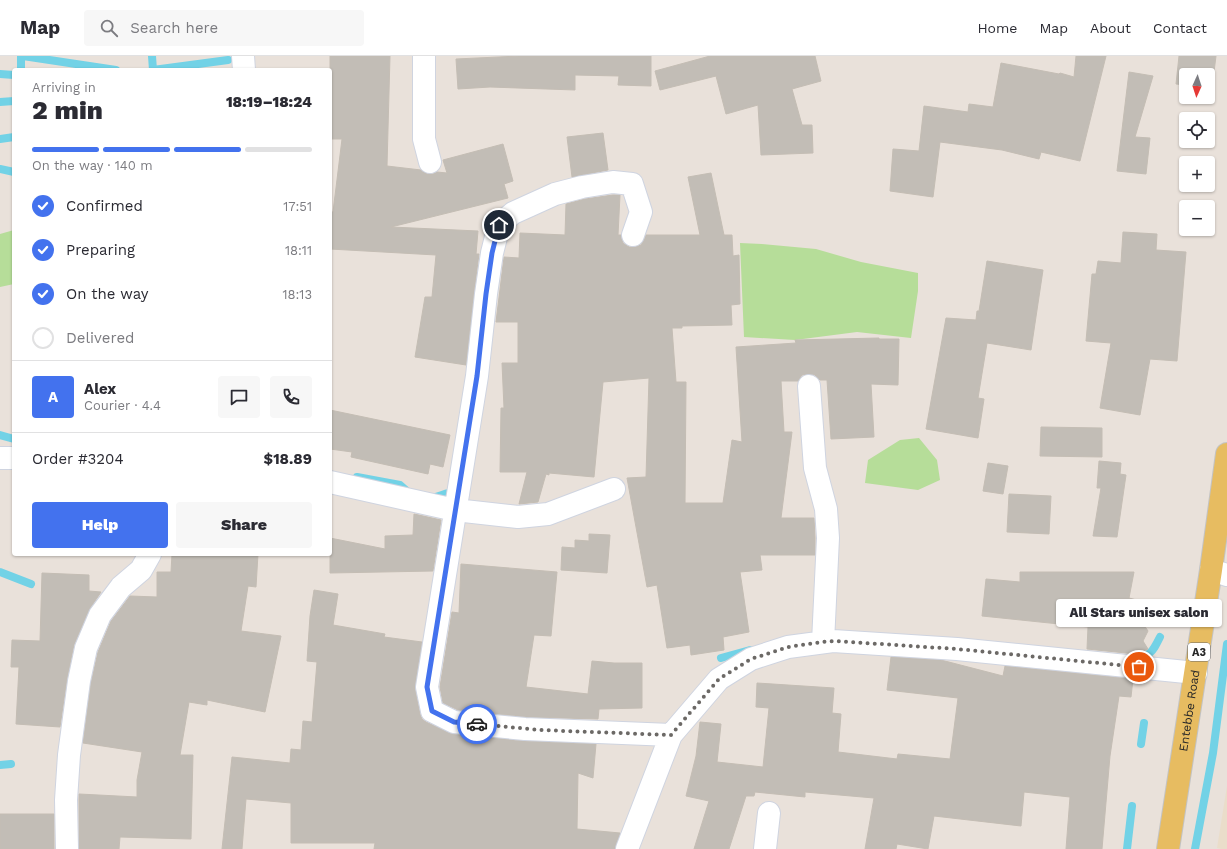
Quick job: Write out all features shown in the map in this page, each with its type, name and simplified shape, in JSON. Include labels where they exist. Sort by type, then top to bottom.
[{"type":"main road","name":"Entebbe Road","points":[[1168,849],[1196,673],[1219,572],[1227,454]]},
{"type":"street","points":[[243,56],[244,68]]},
{"type":"street","points":[[424,56],[424,139],[430,162]]},
{"type":"street","points":[[632,235],[641,212],[632,184],[613,182],[582,187],[555,194],[513,213],[499,225],[492,253],[477,376],[427,687],[432,711],[454,722],[525,729],[671,735]]},
{"type":"street","points":[[809,386],[815,468],[826,509],[828,538],[823,642]]},
{"type":"street","points":[[0,458],[12,458]]},
{"type":"street","points":[[332,482],[455,510],[518,517],[548,514],[614,489]]},
{"type":"street","points":[[66,849],[66,800],[69,755],[79,681],[86,648],[100,615],[122,587],[141,570],[149,556]]},
{"type":"street","points":[[627,849],[671,735],[719,679],[751,659],[788,647],[834,641],[957,649],[1196,673]]},
{"type":"street","points":[[765,849],[769,813]]},
{"type":"shaded area","points":[[1227,786],[1227,849],[1221,849],[1217,848]]},
{"type":"green space","points":[[12,231],[12,284],[0,287],[0,234]]},
{"type":"green space","points":[[740,243],[816,249],[861,262],[918,273],[918,291],[911,338],[857,332],[795,340],[744,337]]},
{"type":"green space","points":[[919,438],[937,460],[940,480],[918,490],[865,483],[868,460],[900,440]]},
{"type":"building","points":[[330,56],[390,56],[387,166],[421,170],[427,174],[437,172],[447,173],[443,160],[503,144],[513,181],[504,184],[508,198],[391,227],[478,231],[476,254],[479,254],[466,365],[415,357],[425,297],[432,297],[436,255],[332,249],[332,212],[342,139],[332,139],[332,68],[330,68]]},
{"type":"building","points":[[519,56],[651,56],[651,86],[618,85],[619,76],[575,75],[575,90],[490,87],[458,89],[456,59]]},
{"type":"building","points":[[710,56],[815,56],[821,81],[792,89],[802,125],[812,125],[813,153],[761,155],[758,105],[726,114],[716,76],[660,90],[655,71]]},
{"type":"building","points":[[1076,56],[1106,56],[1080,161],[1041,152],[1039,159],[1002,150],[940,142],[933,197],[890,191],[893,149],[919,151],[924,106],[968,112],[969,104],[993,107],[1001,63],[1060,73],[1074,77]]},
{"type":"building","points":[[1179,56],[1216,56],[1214,68],[1179,68],[1179,84],[1176,84]]},
{"type":"building","points":[[1129,72],[1153,76],[1135,137],[1150,138],[1146,174],[1117,171]]},
{"type":"building","points":[[603,133],[608,170],[572,177],[567,137]]},
{"type":"building","points":[[711,173],[724,235],[732,235],[733,256],[739,255],[740,304],[731,305],[732,325],[682,326],[682,328],[672,328],[676,382],[686,382],[685,503],[723,503],[732,440],[742,442],[736,347],[796,343],[795,340],[899,339],[898,385],[871,384],[874,437],[831,439],[827,380],[820,380],[815,375],[808,374],[802,375],[798,381],[781,381],[784,432],[792,432],[781,518],[814,518],[815,555],[760,555],[762,570],[740,572],[749,632],[723,637],[724,650],[691,655],[690,645],[667,648],[657,585],[647,587],[627,478],[646,477],[649,378],[603,382],[594,477],[546,474],[538,502],[519,504],[527,472],[500,472],[501,408],[504,408],[502,363],[518,363],[518,322],[496,322],[504,257],[519,258],[520,233],[565,235],[566,204],[585,199],[620,195],[618,235],[621,235],[623,243],[629,247],[641,245],[646,235],[700,235],[688,177]]},
{"type":"building","points":[[1123,232],[1157,234],[1156,250],[1186,252],[1177,361],[1150,359],[1140,415],[1100,408],[1111,343],[1086,341],[1092,274],[1096,274],[1098,261],[1121,263]]},
{"type":"building","points":[[987,261],[1043,270],[1031,350],[987,343],[978,398],[984,399],[978,438],[926,429],[946,318],[976,320],[977,311],[979,311]]},
{"type":"building","points":[[332,410],[450,435],[443,467],[430,464],[428,474],[351,457],[352,452],[332,449]]},
{"type":"building","points":[[1041,427],[1102,428],[1102,457],[1040,456]]},
{"type":"building","points":[[1099,461],[1121,463],[1120,474],[1126,475],[1117,537],[1093,536],[1101,488],[1097,488]]},
{"type":"building","points":[[988,463],[1008,466],[1003,494],[983,491]]},
{"type":"building","points":[[1009,494],[1051,496],[1049,534],[1007,532]]},
{"type":"building","points":[[414,514],[441,520],[433,571],[330,573],[332,538],[385,549],[385,536],[413,535]]},
{"type":"building","points":[[589,534],[610,535],[607,573],[561,570],[562,547],[575,548],[575,540],[589,541]]},
{"type":"building","points":[[172,556],[258,556],[256,587],[248,586],[241,631],[281,636],[265,712],[207,700],[207,705],[189,702],[180,755],[193,755],[191,839],[120,837],[119,849],[79,849],[79,794],[137,797],[137,780],[142,752],[83,743],[91,683],[98,652],[111,621],[130,596],[157,597],[157,572],[171,572]]},
{"type":"building","points":[[461,564],[557,572],[551,636],[534,635],[526,687],[588,694],[592,661],[642,663],[642,708],[599,709],[598,719],[526,717],[458,710],[443,703],[440,687],[452,612],[459,613]]},
{"type":"building","points":[[1020,572],[1134,572],[1129,598],[1148,603],[1142,622],[1148,631],[1143,641],[1148,649],[1136,654],[1087,649],[1088,627],[982,616],[986,579],[1020,582]]},
{"type":"building","points":[[42,573],[89,575],[89,591],[101,592],[89,610],[74,645],[60,727],[16,724],[19,667],[11,667],[12,640],[40,641]]},
{"type":"building","points":[[314,590],[338,594],[333,625],[385,634],[384,637],[422,642],[415,689],[420,714],[422,719],[426,722],[453,734],[524,741],[596,744],[593,778],[578,773],[577,829],[620,833],[615,849],[374,849],[375,843],[291,843],[291,803],[246,799],[242,849],[222,849],[232,757],[290,763],[291,749],[301,750],[303,721],[312,722],[317,662],[307,661],[310,616]]},
{"type":"building","points":[[891,657],[941,660],[1003,676],[1005,666],[1133,679],[1131,697],[1119,696],[1110,756],[1102,849],[1066,849],[1070,797],[1024,792],[1021,826],[934,816],[928,849],[897,844],[896,849],[865,849],[874,798],[805,792],[805,797],[755,792],[754,796],[746,796],[729,849],[694,849],[709,801],[686,796],[696,756],[700,722],[721,724],[717,762],[763,767],[769,708],[756,707],[757,683],[834,688],[832,713],[841,714],[838,752],[897,759],[898,754],[950,759],[958,698],[887,690]]},
{"type":"building","points":[[0,814],[54,814],[54,849],[0,849]]},
{"type":"waterway","points":[[21,56],[21,68]]},
{"type":"waterway","points":[[23,56],[103,68]]},
{"type":"waterway","points":[[152,56],[153,68]]},
{"type":"waterway","points":[[168,68],[228,60]]},
{"type":"waterway","points":[[0,74],[12,75]]},
{"type":"waterway","points":[[0,102],[12,101]]},
{"type":"waterway","points":[[0,139],[12,137]]},
{"type":"waterway","points":[[0,169],[12,172]]},
{"type":"waterway","points":[[0,435],[12,438]]},
{"type":"waterway","points":[[357,477],[400,485],[410,493]]},
{"type":"waterway","points":[[429,497],[436,497],[449,493]]},
{"type":"waterway","points":[[0,572],[31,584]]},
{"type":"waterway","points":[[1131,658],[1150,653],[1160,637]]},
{"type":"waterway","points":[[1195,849],[1213,753],[1227,644]]},
{"type":"waterway","points":[[721,658],[750,650]]},
{"type":"waterway","points":[[1141,744],[1144,723]]},
{"type":"waterway","points":[[0,765],[11,764]]},
{"type":"waterway","points":[[1127,849],[1132,806]]},
{"type":"way so far","points":[[477,724],[540,730],[671,735],[719,679],[751,659],[788,647],[834,641],[957,649],[1139,667]]},
{"type":"place","name":"All Stars unisex salon","points":[[1139,667]]},
{"type":"route","points":[[477,724],[454,722],[432,711],[427,687],[477,376],[492,253],[499,225]]}]
